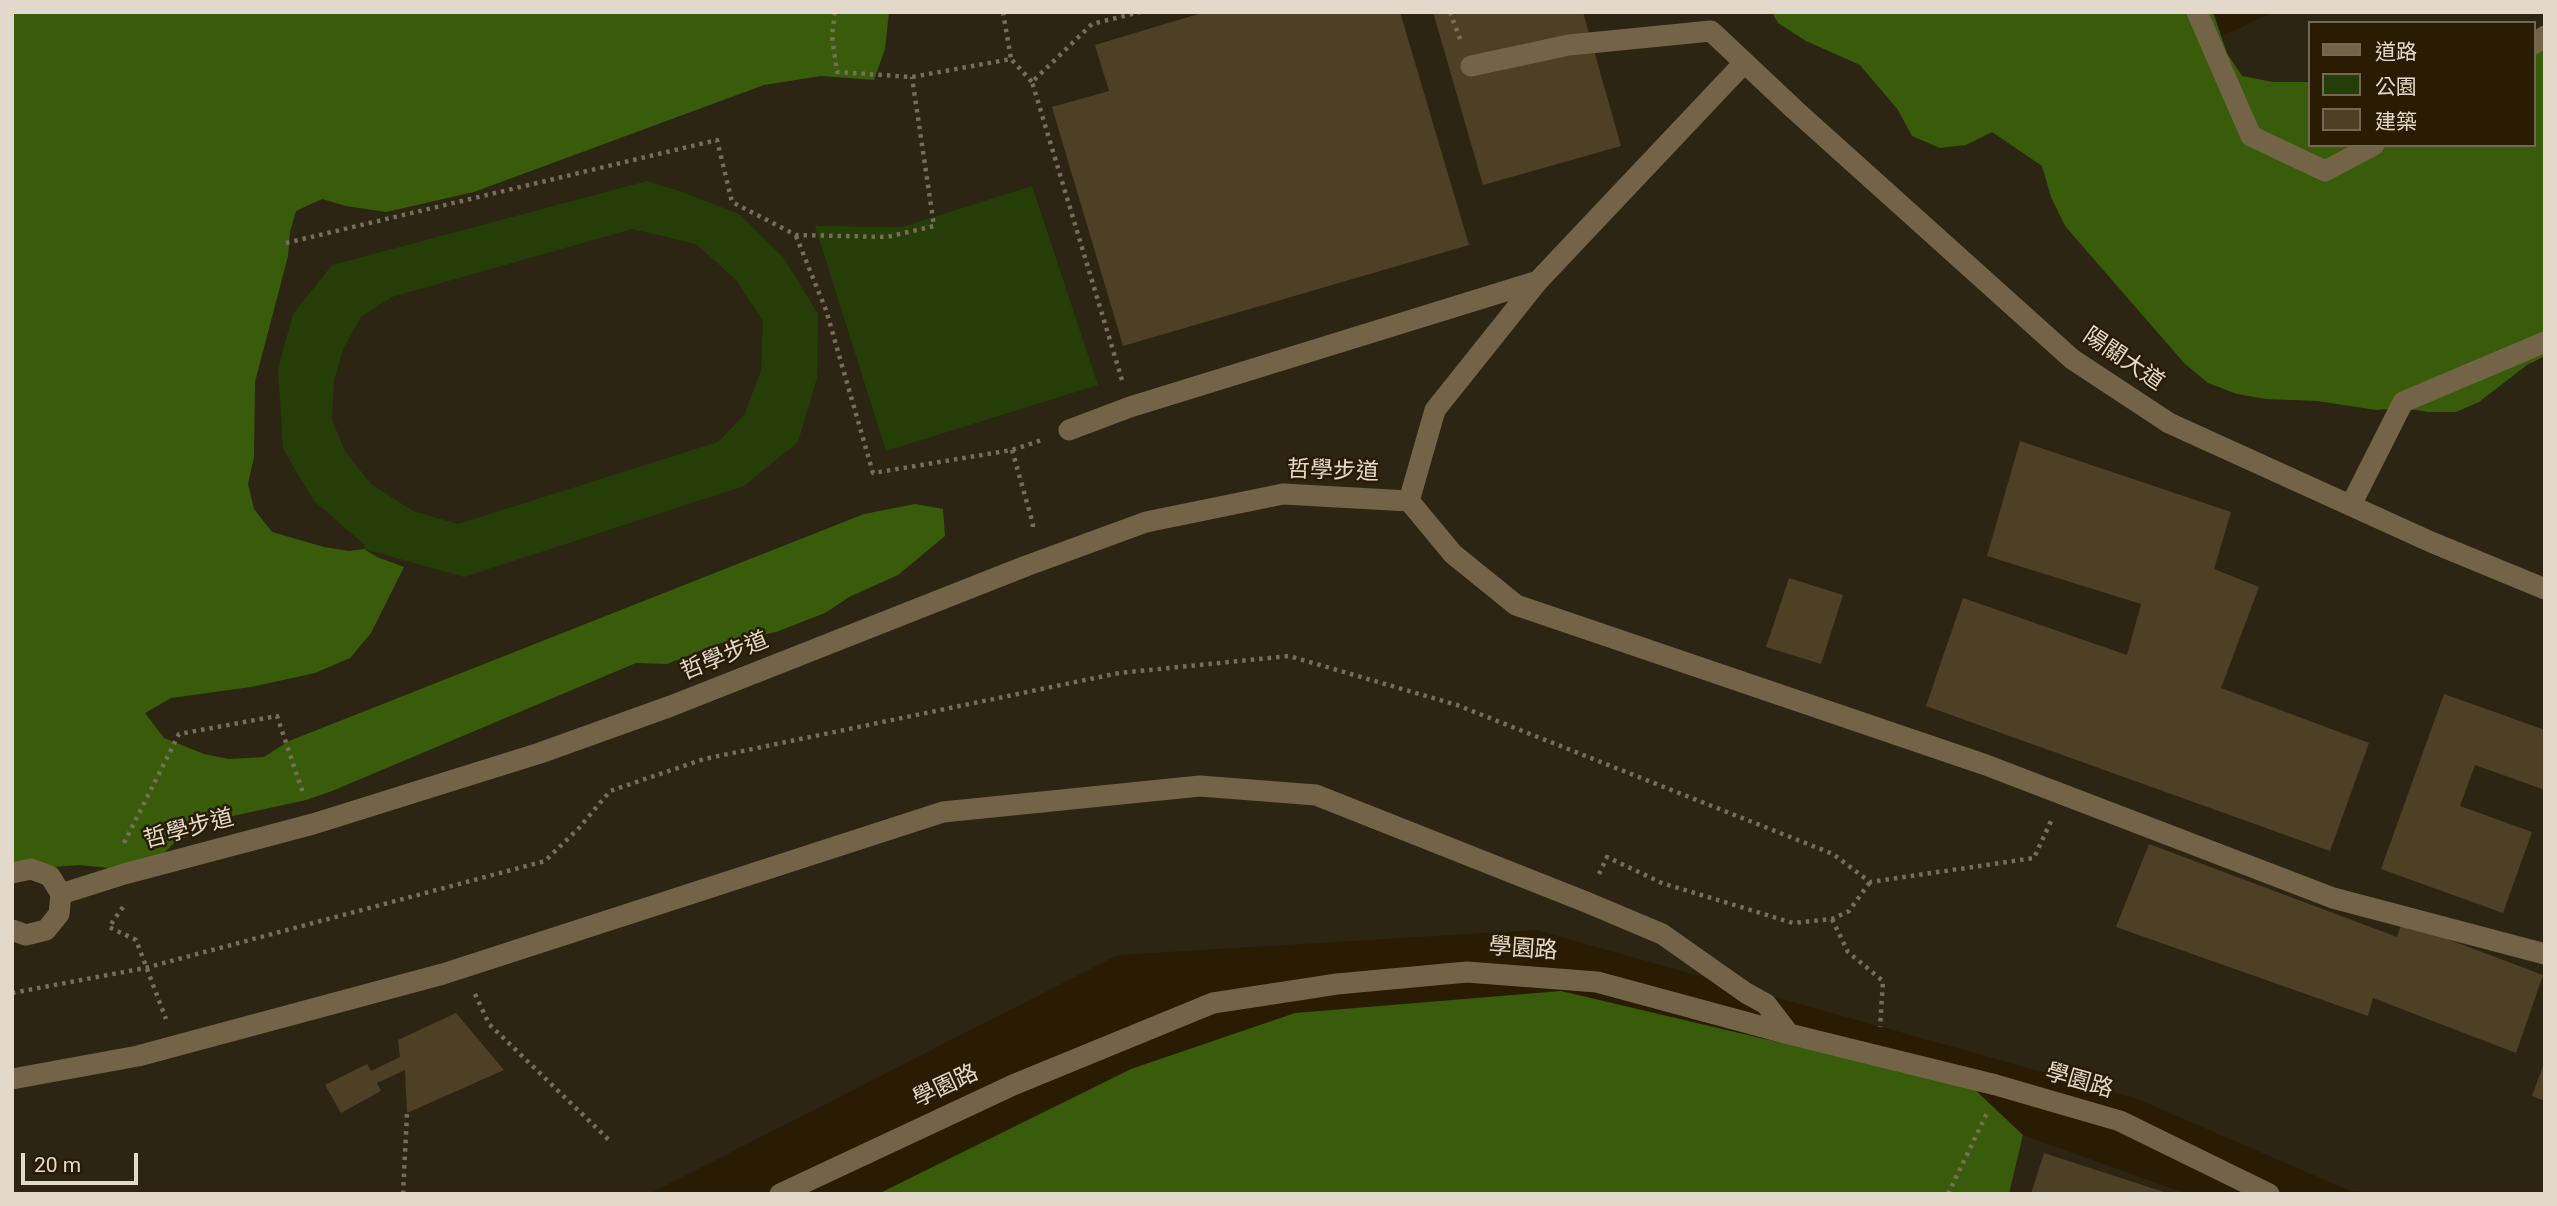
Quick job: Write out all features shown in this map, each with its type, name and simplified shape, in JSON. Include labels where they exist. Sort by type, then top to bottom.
[{"type":"street","points":[[2197,15],[2250,136],[2325,171],[2370,147]]},
{"type":"street","points":[[1471,66],[1569,45],[1714,21]]},
{"type":"street","name":"陽關大道","points":[[1714,21],[1744,63],[2072,359],[2169,423],[2431,542],[2545,589]]},
{"type":"street","points":[[1744,63],[1538,281],[1435,410],[1409,502],[1453,554],[1516,605],[1986,765],[2333,898],[2545,954]]},
{"type":"street","points":[[1069,430],[1130,408],[1538,281]]},
{"type":"street","points":[[2351,505],[2403,402],[2545,342]]},
{"type":"street","name":"哲學步道","points":[[61,894],[124,874],[313,824],[540,753],[671,706],[1013,571],[1146,522],[1283,495],[1409,502]]},
{"type":"street","points":[[12,1079],[138,1056],[463,968],[943,813],[1200,786],[1316,795],[1586,901],[1662,934],[1766,1004],[1789,1034]]},
{"type":"street","points":[[12,873],[31,869],[50,876],[61,894],[59,914],[46,930],[26,935],[12,930]]},
{"type":"street","name":"學園路","points":[[780,1194],[1013,1085],[1213,1003],[1337,984],[1467,972],[1597,982],[1789,1034],[1996,1085],[2120,1121],[2269,1194]]},
{"type":"path","points":[[835,12],[832,36],[837,72],[912,77],[1011,58]]},
{"type":"path","points":[[1003,12],[1011,58],[1032,82],[1130,408]]},
{"type":"path","points":[[1032,82],[1092,24],[1140,12]]},
{"type":"path","points":[[286,243],[718,140],[732,202],[796,235],[887,237],[934,226],[912,77]]},
{"type":"path","points":[[796,235],[826,310],[873,473],[1012,450],[1032,524]]},
{"type":"path","points":[[178,1045],[154,992],[136,940],[109,927],[125,904],[124,841],[147,801],[179,734],[277,716],[313,824]]},
{"type":"path","points":[[1586,901],[1606,858],[1662,883],[1793,923],[1832,919],[1849,911],[1870,882],[2034,858],[2062,796]]},
{"type":"path","points":[[1832,919],[1848,952],[1883,981],[1879,1038]]},
{"type":"path","points":[[463,968],[489,1024],[609,1140]]},
{"type":"path","points":[[403,1194],[407,1113]]},
{"type":"path","points":[[1948,1194],[1983,1125]]},
{"type":"shaded area","points":[[84,12],[2165,12],[2191,51],[2273,12],[2545,12],[2545,1194],[2379,1194],[2348,1190],[2135,1098],[1536,930],[1118,955],[649,1194],[12,1194],[12,113]]},
{"type":"shaded area","points":[[2023,1135],[2187,1194],[2009,1194]]},
{"type":"green space","points":[[12,12],[889,12],[885,49],[874,80],[821,76],[764,85],[474,192],[386,212],[322,199],[296,211],[290,232],[288,256],[255,382],[254,457],[248,484],[254,509],[272,532],[324,547],[349,551],[364,549],[404,567],[371,633],[350,658],[315,673],[251,687],[171,698],[145,713],[164,738],[204,754],[229,759],[264,757],[289,741],[864,514],[915,504],[943,509],[945,536],[898,575],[849,597],[825,613],[776,632],[717,644],[667,664],[636,663],[332,791],[306,800],[224,818],[174,843],[156,861],[109,868],[79,865],[12,870]]},
{"type":"green space","points":[[1772,12],[2213,12],[2227,53],[2242,76],[2273,82],[2308,82],[2308,147],[2536,147],[2536,34],[2545,29],[2545,356],[2527,365],[2479,402],[2456,412],[2428,412],[2403,408],[2376,410],[2317,401],[2266,399],[2237,394],[2208,383],[2185,364],[2065,226],[2051,197],[2042,166],[1992,132],[1966,145],[1940,148],[1912,136],[1898,110],[1860,65],[1806,41],[1778,23]]},
{"type":"green space","points":[[647,181],[682,192],[739,214],[783,257],[818,314],[817,378],[798,442],[744,486],[464,577],[364,549],[365,545],[314,501],[283,449],[278,368],[293,314],[332,265]],"holes":[[[632,229],[696,244],[737,281],[763,321],[761,371],[744,415],[718,442],[458,524],[413,511],[371,484],[345,451],[332,420],[334,381],[343,349],[361,317],[392,297]]]},
{"type":"green space","points":[[1032,186],[1098,385],[886,451],[815,226],[902,227]]},
{"type":"green space","points":[[1561,991],[1973,1088],[2023,1135],[2009,1194],[878,1194],[1131,1069],[1295,1013]]},
{"type":"building","points":[[1205,12],[1400,12],[1469,245],[1123,346],[1052,107],[1109,91],[1095,45]]},
{"type":"building","points":[[1433,12],[1583,12],[1621,146],[1483,185]]},
{"type":"building","points":[[2020,441],[2231,512],[2214,569],[2259,587],[2221,688],[2369,743],[2330,851],[1926,706],[1963,598],[2127,655],[2141,604],[1987,556]]},
{"type":"building","points":[[1789,578],[1843,595],[1821,664],[1766,647]]},
{"type":"building","points":[[2444,694],[2545,730],[2545,790],[2475,765],[2460,806],[2532,832],[2503,913],[2381,869]]},
{"type":"building","points":[[2149,844],[2397,937],[2402,922],[2543,975],[2516,1053],[2373,998],[2368,1016],[2116,927]]},
{"type":"building","points":[[456,1013],[504,1070],[407,1113],[405,1070],[377,1083],[381,1091],[341,1113],[325,1085],[367,1064],[371,1071],[400,1057],[398,1040]]},
{"type":"building","points":[[2545,1063],[2545,1101],[2532,1096]]},
{"type":"building","points":[[2044,1153],[2167,1193],[2167,1194],[2031,1194]]}]
